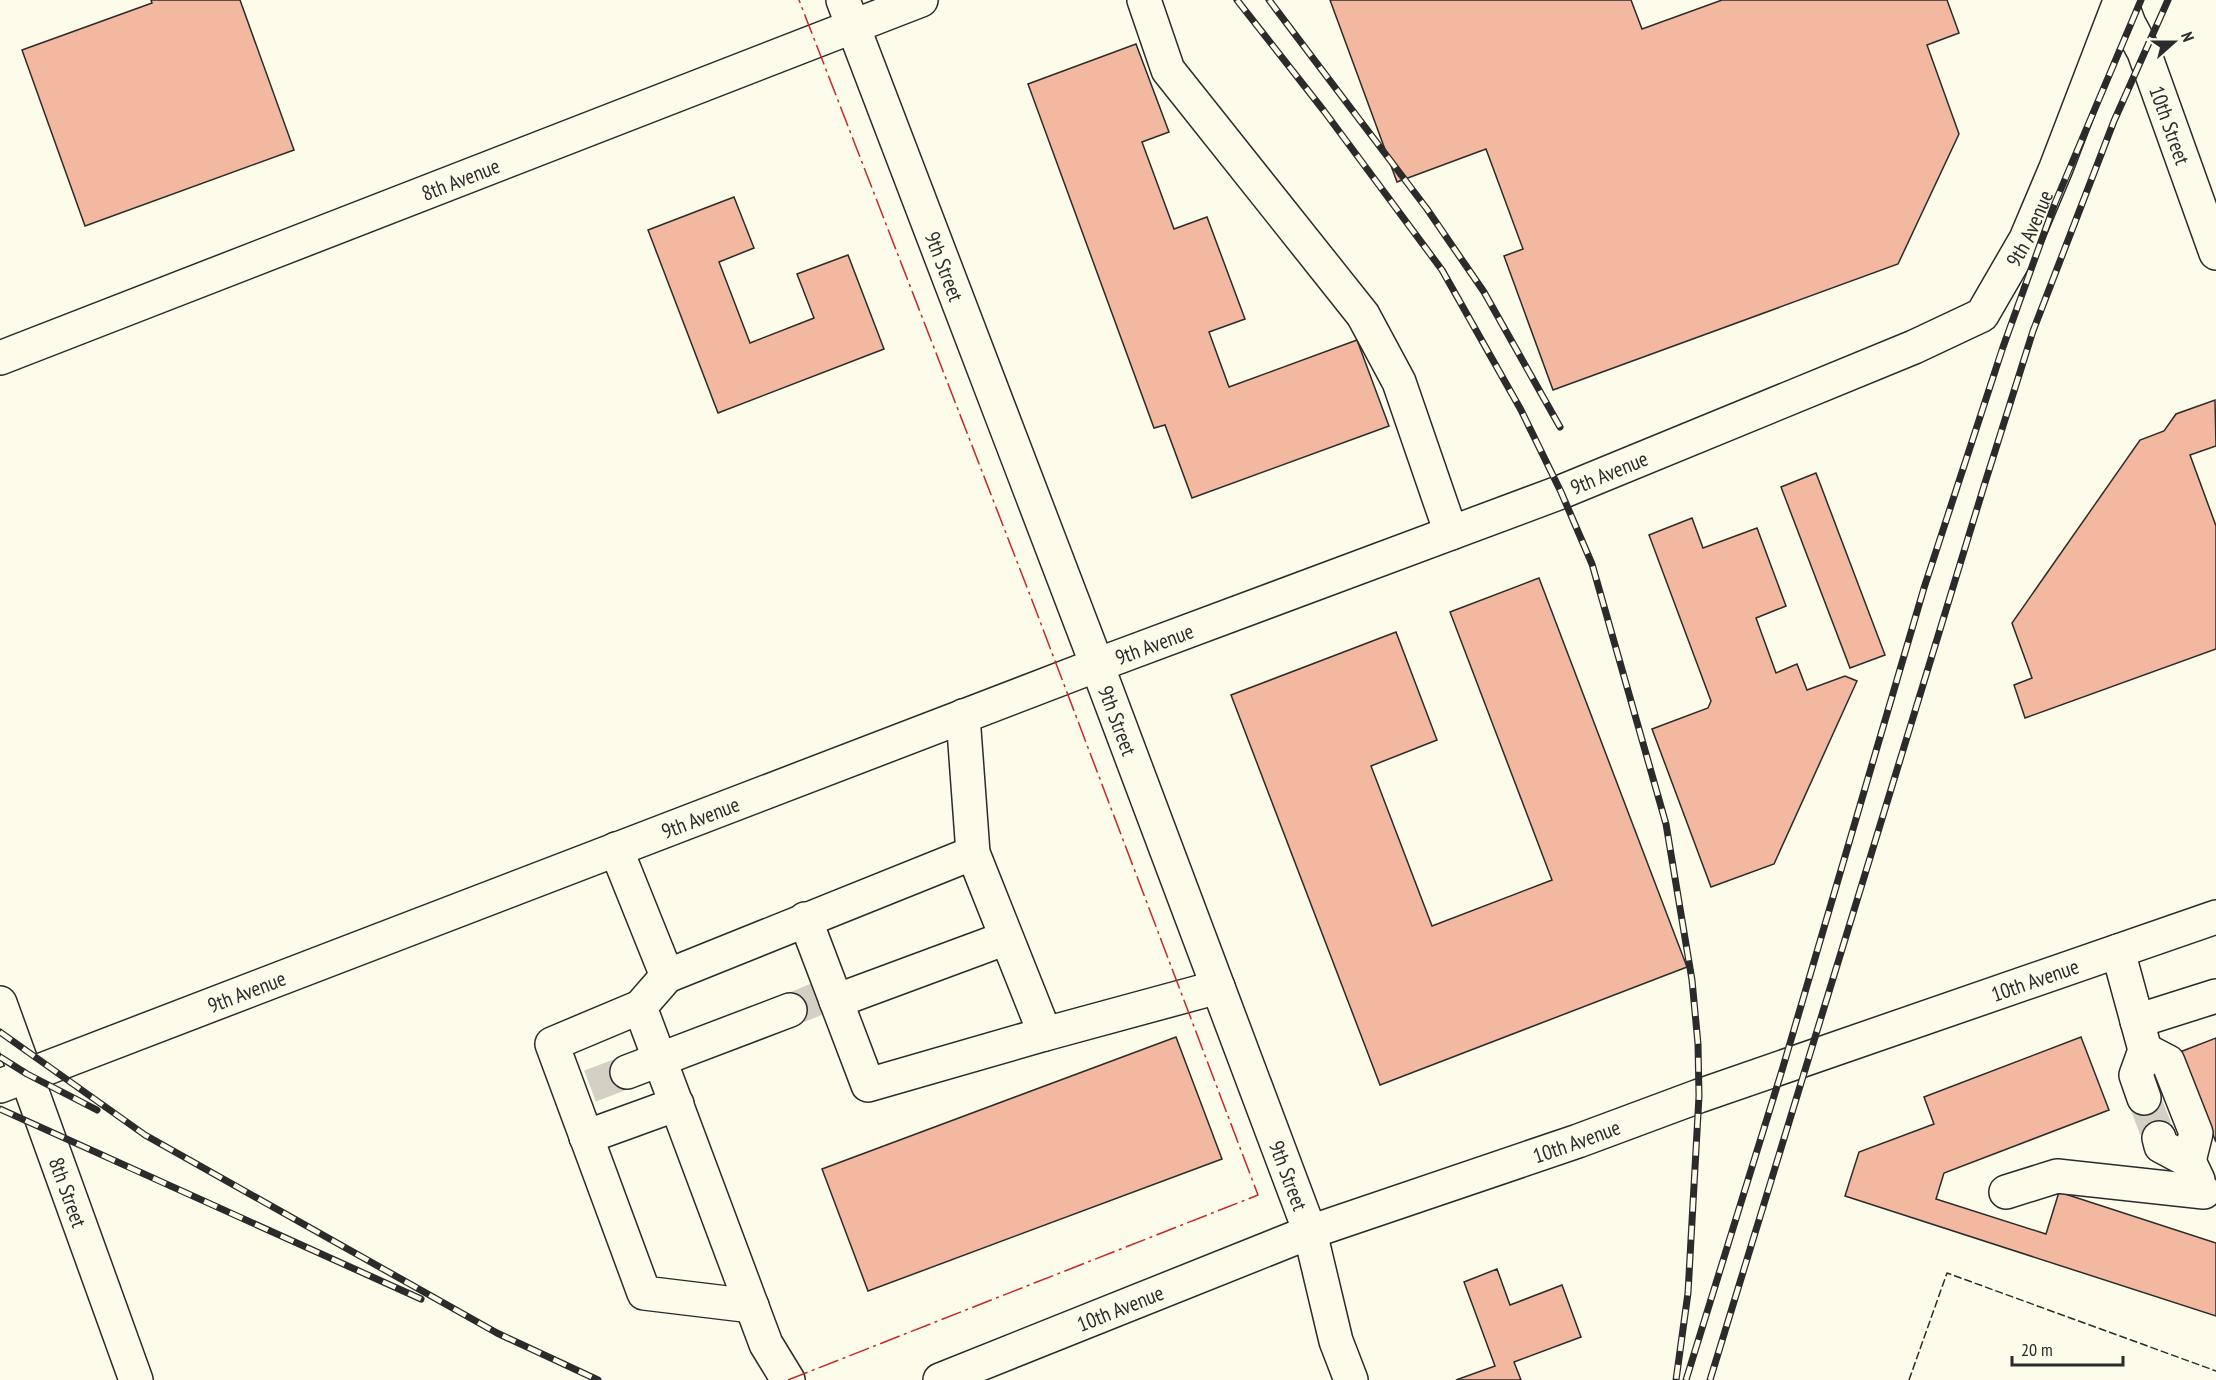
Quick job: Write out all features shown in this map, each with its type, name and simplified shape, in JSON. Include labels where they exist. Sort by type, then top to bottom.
[{"type":"street","name":"8th Avenue","points":[[0,358],[848,13],[921,0]]},
{"type":"street","points":[[1144,0],[1168,70],[1363,315],[1399,382],[1451,533]]},
{"type":"street","name":"9th Avenue","points":[[13,1080],[1097,665],[1561,492],[1914,347],[1982,315],[2026,239],[2056,168],[2120,0]]},
{"type":"street","name":"10th Street","points":[[2120,0],[2129,24],[2144,52],[2216,253]]},
{"type":"street","name":"9th Street","points":[[848,13],[1310,1232],[1336,1341],[1351,1380]]},
{"type":"street","points":[[963,716],[973,853],[1045,1034]]},
{"type":"street","points":[[616,849],[667,976]]},
{"type":"street","points":[[752,1306],[644,1293],[586,1137],[580,1090],[552,1044],[640,1007],[667,976],[973,853]]},
{"type":"street","name":"10th Avenue","points":[[940,1380],[1310,1232],[1578,1141],[1699,1096],[2216,916]]},
{"type":"street","points":[[805,919],[830,997],[868,1085],[1218,987]]},
{"type":"street","points":[[830,997],[1006,938]]},
{"type":"street","points":[[2118,951],[2141,1035],[2136,1075],[2144,1098]]},
{"type":"street","points":[[2141,1035],[2216,996]]},
{"type":"street","name":"8th Street","points":[[0,1003],[13,1080],[44,1128],[136,1380]]},
{"type":"street","points":[[640,1007],[766,1344],[788,1380]]},
{"type":"street","points":[[627,1072],[790,1010]]},
{"type":"street","points":[[2141,1035],[2168,1062],[2196,1133],[2189,1161]]},
{"type":"street","points":[[586,1137],[677,1104]]},
{"type":"street","points":[[2159,1138],[2161,1146],[2189,1161],[2210,1197]]},
{"type":"street","points":[[2006,1192],[2057,1176],[2210,1197]]},
{"type":"building","points":[[151,0],[240,0],[294,150],[85,226],[22,50],[152,3]]},
{"type":"building","points":[[1330,0],[1631,0],[1642,29],[1722,0],[1947,0],[1959,33],[1927,45],[1959,134],[1898,264],[1553,390],[1504,256],[1523,249],[1486,149],[1397,182]]},
{"type":"building","points":[[1136,44],[1169,132],[1142,142],[1174,229],[1207,217],[1245,319],[1209,332],[1229,387],[1357,340],[1389,426],[1192,498],[1165,425],[1154,428],[1028,84]]},
{"type":"building","points":[[734,197],[754,248],[719,262],[750,343],[814,318],[797,274],[848,255],[884,349],[718,413],[648,230]]},
{"type":"building","points":[[2215,400],[2216,446],[2190,455],[2216,526],[2216,649],[2025,718],[2014,685],[2032,678],[2012,623],[2140,440],[2164,431],[2176,414]]},
{"type":"building","points":[[1816,473],[1885,655],[1850,668],[1781,487]]},
{"type":"building","points":[[1692,518],[1703,548],[1757,528],[1786,606],[1756,618],[1776,673],[1797,664],[1807,690],[1845,676],[1857,681],[1774,864],[1711,887],[1652,729],[1708,708],[1711,701],[1649,535]]},
{"type":"building","points":[[1539,578],[1687,967],[1380,1085],[1231,695],[1396,632],[1437,740],[1371,766],[1432,926],[1552,880],[1450,612]]},
{"type":"building","points":[[1176,1037],[1222,1159],[868,1291],[822,1169]]},
{"type":"building","points":[[2081,1037],[2109,1110],[1944,1173],[1936,1199],[2046,1234],[2059,1192],[2216,1243],[2216,1316],[1845,1196],[1859,1152],[1934,1124],[1924,1097]]},
{"type":"building","points":[[2216,1038],[2216,1142],[2180,1052]]},
{"type":"building","points":[[1497,1269],[1510,1305],[1562,1285],[1581,1337],[1514,1362],[1521,1380],[1456,1380],[1495,1366],[1464,1282]]},
{"type":"tunnel","points":[[790,1010],[822,997]]},
{"type":"tunnel","points":[[590,1086],[627,1072]]},
{"type":"tunnel","points":[[2144,1098],[2159,1138]]},
{"type":"railway","points":[[1237,0],[1324,111],[1442,270],[1521,410],[1561,492],[1592,564],[1666,824],[1692,980],[1698,1044],[1699,1096],[1688,1293],[1676,1380]]},
{"type":"railway","points":[[1269,0],[1427,209],[1484,292],[1560,427]]},
{"type":"railway","points":[[1686,1380],[1783,1067],[1924,588],[2003,347],[2055,203],[2141,0]]},
{"type":"railway","points":[[1710,1380],[2033,331],[2114,121],[2168,0]]},
{"type":"railway","points":[[0,1032],[145,1135],[497,1333],[598,1380]]},
{"type":"railway","points":[[0,1057],[27,1074],[97,1110]]},
{"type":"railway","points":[[0,1109],[421,1299]]},
{"type":"fence","points":[[1909,1380],[1947,1273],[2216,1371]]},
{"type":"power","points":[[788,1380],[1258,1195],[1030,595],[799,0]]}]
